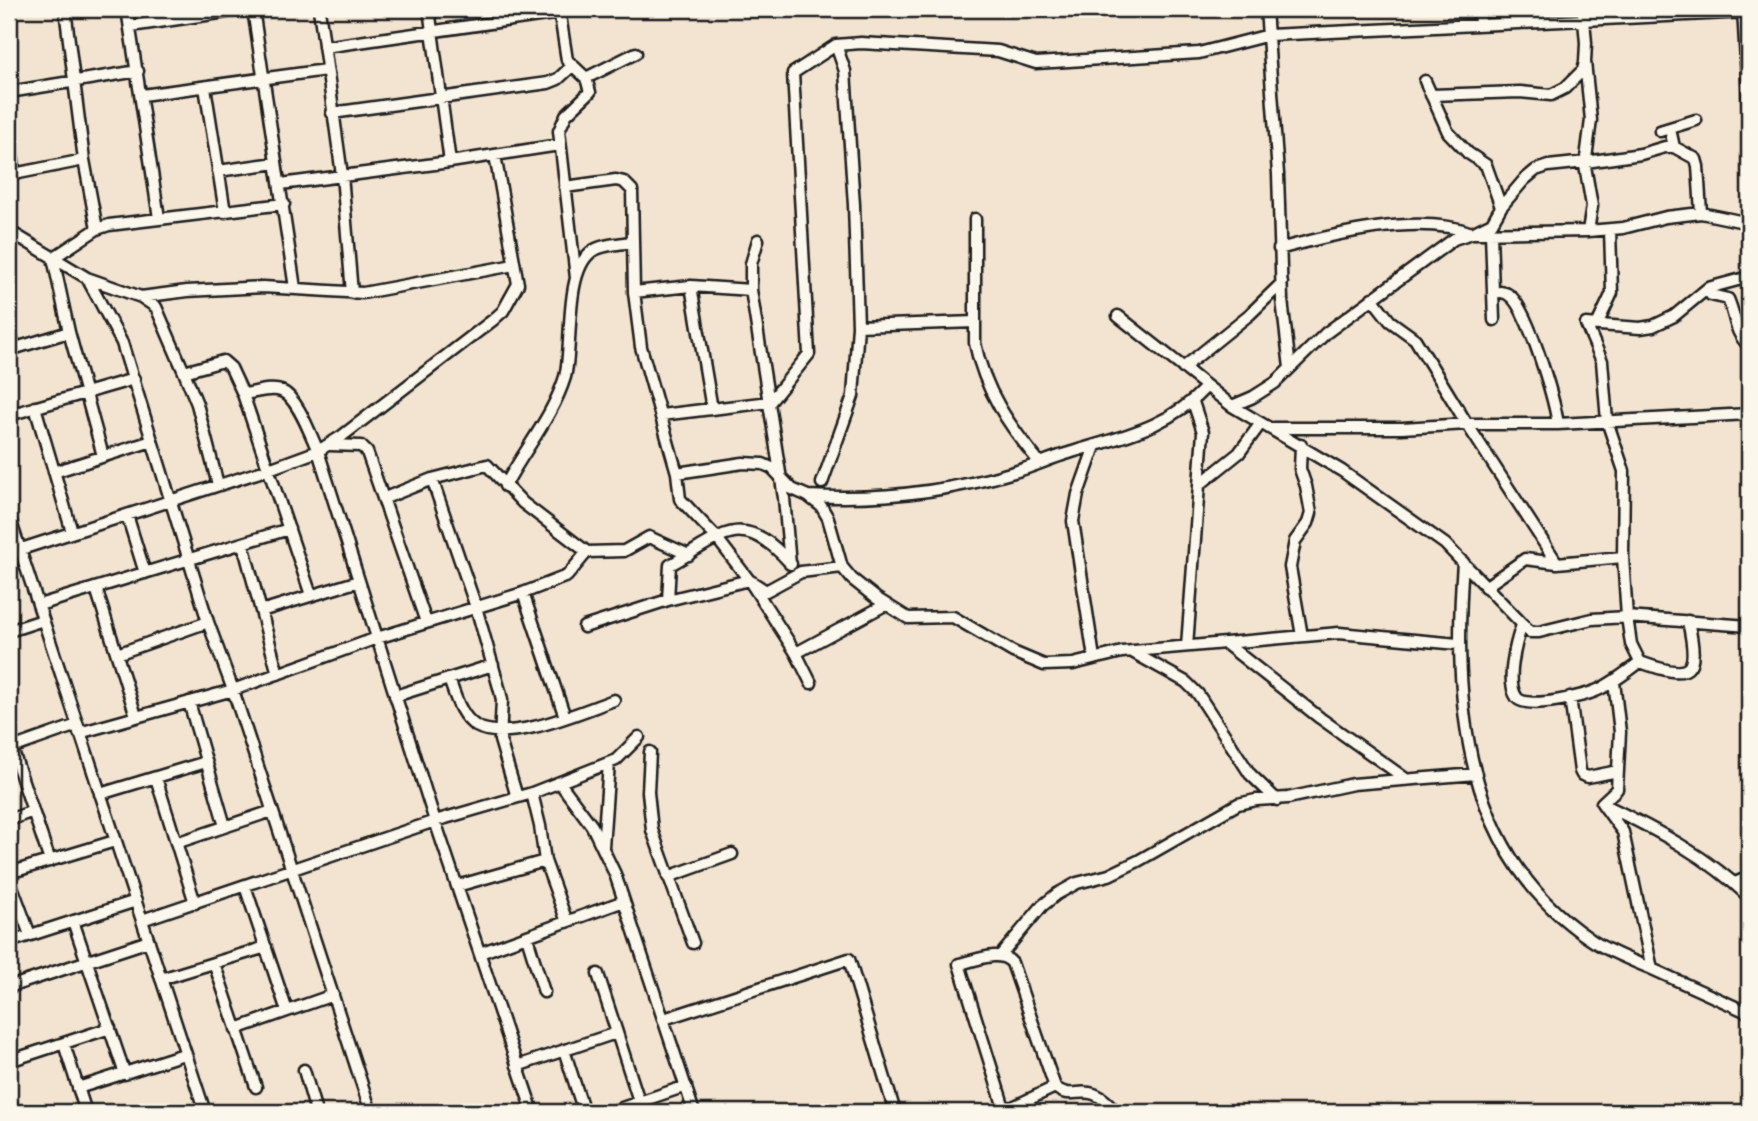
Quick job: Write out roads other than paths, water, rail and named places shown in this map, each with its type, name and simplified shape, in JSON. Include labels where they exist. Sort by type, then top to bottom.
[{"type":"street","points":[[65,9],[83,160],[97,229]]},
{"type":"street","points":[[127,9],[159,218]]},
{"type":"street","points":[[131,26],[180,14],[247,9]]},
{"type":"street","points":[[253,9],[295,288]]},
{"type":"street","points":[[319,9],[342,175],[352,293]]},
{"type":"street","points":[[429,9],[450,162]]},
{"type":"street","points":[[1266,9],[1278,174],[1279,248],[1290,368]]},
{"type":"street","points":[[1479,9],[1480,24]]},
{"type":"street","points":[[1535,9],[1539,22]]},
{"type":"street","points":[[324,47],[560,11],[565,51],[572,66],[586,78],[590,92],[561,123],[559,131],[576,279],[564,377],[550,410],[505,486]]},
{"type":"street","points":[[661,415],[770,402],[809,354],[793,73],[836,45],[861,43],[998,51],[1036,63],[1199,53],[1269,35],[1539,22],[1584,14],[1638,19],[1745,11],[1749,116]]},
{"type":"street","points":[[1584,14],[1585,62],[1591,120],[1586,162],[1587,189],[1592,206],[1588,231]]},
{"type":"street","points":[[822,483],[853,396],[858,326],[854,205],[845,71],[836,45]]},
{"type":"street","points":[[586,78],[636,53]]},
{"type":"street","points":[[1431,95],[1520,92],[1551,95],[1577,78],[1585,62]]},
{"type":"street","points":[[332,113],[548,83],[558,79],[572,66]]},
{"type":"street","points":[[142,95],[326,70]]},
{"type":"street","points":[[9,92],[138,71]]},
{"type":"street","points":[[1426,81],[1448,132],[1468,153],[1486,165],[1501,207]]},
{"type":"street","points":[[205,86],[225,212]]},
{"type":"street","points":[[1696,120],[1665,130],[1674,147],[1696,159],[1699,166],[1701,213]]},
{"type":"street","points":[[9,133],[12,175],[83,160]]},
{"type":"street","points":[[281,184],[559,145]]},
{"type":"street","points":[[1279,248],[1334,235],[1407,226],[1449,226],[1472,233],[1492,223],[1501,207],[1536,170],[1674,147]]},
{"type":"street","points":[[9,553],[171,502],[318,451],[503,310],[518,284],[495,155]]},
{"type":"street","points":[[218,171],[276,163]]},
{"type":"street","points":[[565,187],[616,180],[627,184],[633,194],[634,292],[641,347],[677,473],[678,491],[684,505],[716,537],[749,580],[796,653],[811,683]]},
{"type":"street","points":[[53,258],[97,229],[159,218],[284,204]]},
{"type":"street","points":[[1232,406],[1275,383],[1326,333],[1445,245],[1463,235],[1610,230],[1666,217],[1701,213],[1749,223]]},
{"type":"street","points":[[975,219],[977,352],[987,384],[1014,431],[1040,463]]},
{"type":"street","points":[[1597,325],[1612,293],[1610,230]]},
{"type":"street","points":[[9,231],[87,278],[141,297],[156,307],[197,404],[218,485]]},
{"type":"street","points":[[1491,233],[1494,320]]},
{"type":"street","points":[[758,240],[751,264],[751,290],[794,568]]},
{"type":"street","points":[[576,279],[590,252],[608,245],[632,242]]},
{"type":"street","points":[[53,258],[69,332],[103,456]]},
{"type":"street","points":[[141,297],[187,291],[295,288],[352,293],[384,290],[514,265]]},
{"type":"street","points":[[1688,621],[1694,655],[1688,669],[1672,673],[1640,662],[1631,644],[1627,617],[1623,557],[1624,471],[1607,421],[1602,361],[1586,324],[1640,328],[1653,326],[1674,316],[1708,288],[1749,277]]},
{"type":"street","points":[[87,278],[117,331],[134,379],[208,622],[233,690],[371,1112]]},
{"type":"street","points":[[1182,368],[1250,314],[1282,283]]},
{"type":"street","points":[[634,292],[691,286],[751,290]]},
{"type":"street","points":[[691,286],[712,409]]},
{"type":"street","points":[[1708,288],[1711,295],[1728,299],[1738,335],[1749,346]]},
{"type":"street","points":[[1493,293],[1503,292],[1511,297],[1525,322],[1549,386],[1558,424]]},
{"type":"street","points":[[1372,298],[1390,321],[1415,340],[1557,563]]},
{"type":"street","points":[[1118,316],[1232,406],[1359,482],[1445,544],[1522,625],[1534,633],[1592,619],[1627,617],[1749,626]]},
{"type":"street","points":[[858,326],[975,322]]},
{"type":"street","points":[[9,329],[12,349],[69,332]]},
{"type":"street","points":[[184,372],[223,361],[232,368],[311,595]]},
{"type":"street","points":[[9,415],[134,379]]},
{"type":"street","points":[[808,496],[860,498],[914,493],[1013,472],[1156,424],[1193,402],[1206,387]]},
{"type":"street","points":[[243,394],[284,391],[296,404],[318,451],[435,821],[533,1112]]},
{"type":"street","points":[[1187,646],[1203,432],[1193,402]]},
{"type":"street","points":[[35,407],[72,532]]},
{"type":"street","points":[[1199,485],[1239,453],[1265,426],[1402,428],[1467,424],[1558,424],[1749,414]]},
{"type":"street","points":[[54,472],[152,441]]},
{"type":"street","points":[[329,445],[361,446],[367,452],[426,622]]},
{"type":"street","points":[[1301,445],[1300,469],[1311,513],[1308,523],[1295,541],[1290,567],[1302,636]]},
{"type":"street","points":[[1094,658],[1073,521],[1076,501],[1095,446]]},
{"type":"street","points":[[677,473],[753,463],[772,468],[792,489],[808,496],[825,511],[842,567],[852,579],[886,605],[908,618],[953,617],[1013,652],[1044,665],[1066,665],[1094,658],[1187,646],[1339,633],[1458,644]]},
{"type":"street","points":[[385,498],[432,479],[487,465],[523,503],[587,552],[624,551],[649,537],[690,555]]},
{"type":"street","points":[[432,479],[476,607],[502,700],[502,751],[517,797]]},
{"type":"street","points":[[127,515],[145,573]]},
{"type":"street","points":[[9,516],[205,1112]]},
{"type":"street","points":[[39,606],[289,529]]},
{"type":"street","points":[[668,600],[670,565],[729,532],[748,533],[771,544],[794,568]]},
{"type":"street","points":[[243,544],[278,674]]},
{"type":"street","points":[[50,861],[10,746],[233,690],[377,638],[523,593],[567,576],[587,552]]},
{"type":"street","points":[[1485,587],[1525,559],[1557,563],[1623,557]]},
{"type":"street","points":[[1463,562],[1458,644],[1465,727],[1476,774],[1492,822],[1512,861],[1535,891],[1563,919],[1592,941],[1749,1013]]},
{"type":"street","points":[[584,627],[668,600],[749,580],[766,591],[794,568],[842,567]]},
{"type":"street","points":[[261,611],[359,581]]},
{"type":"street","points":[[96,588],[136,716]]},
{"type":"street","points":[[523,593],[565,717]]},
{"type":"street","points":[[796,653],[886,605]]},
{"type":"street","points":[[9,631],[43,620]]},
{"type":"street","points":[[117,654],[208,622]]},
{"type":"street","points":[[1522,625],[1516,642],[1512,673],[1515,694],[1519,701],[1526,704],[1597,691],[1640,662]]},
{"type":"street","points":[[1225,643],[1320,718],[1407,779]]},
{"type":"street","points":[[1133,652],[1185,682],[1198,694],[1250,774],[1278,800]]},
{"type":"street","points":[[396,696],[492,665]]},
{"type":"street","points":[[449,679],[457,701],[469,720],[487,730],[518,730],[614,700]]},
{"type":"street","points":[[1602,803],[1617,789],[1620,732],[1614,681]]},
{"type":"street","points":[[1570,697],[1580,771],[1588,777],[1618,771]]},
{"type":"street","points":[[189,702],[225,827]]},
{"type":"street","points":[[142,920],[435,821],[560,783],[609,763],[639,737]]},
{"type":"street","points":[[650,751],[649,812],[652,830],[693,943]]},
{"type":"street","points":[[100,794],[206,762]]},
{"type":"street","points":[[603,848],[609,763]]},
{"type":"street","points":[[1001,955],[1042,905],[1057,894],[1077,883],[1109,875],[1138,861],[1238,804],[1256,800],[1278,800],[1328,788],[1476,774]]},
{"type":"street","points":[[156,778],[195,903]]},
{"type":"street","points":[[560,783],[592,826],[603,848],[624,901],[694,1112]]},
{"type":"street","points":[[532,793],[545,861],[567,922]]},
{"type":"street","points":[[1602,803],[1623,832],[1652,969]]},
{"type":"street","points":[[1602,803],[1681,844],[1735,883],[1749,897]]},
{"type":"street","points":[[9,820],[33,811]]},
{"type":"street","points":[[176,843],[272,811]]},
{"type":"street","points":[[30,935],[9,875],[115,841]]},
{"type":"street","points":[[668,877],[732,854]]},
{"type":"street","points":[[457,886],[545,861]]},
{"type":"street","points":[[1735,883],[1749,877]]},
{"type":"street","points":[[245,886],[287,1011]]},
{"type":"street","points":[[9,942],[136,901]]},
{"type":"street","points":[[480,953],[624,901]]},
{"type":"street","points":[[73,921],[125,1074]]},
{"type":"street","points":[[527,937],[544,992]]},
{"type":"street","points":[[9,987],[149,941]]},
{"type":"street","points":[[160,979],[266,947]]},
{"type":"street","points":[[1055,1087],[1003,1112],[959,964],[1001,955],[1007,957],[1012,963],[1055,1087],[1068,1095],[1091,1093],[1103,1098],[1116,1112]]},
{"type":"street","points":[[664,1019],[849,959],[895,1112]]},
{"type":"street","points":[[214,963],[256,1087]]},
{"type":"street","points":[[598,974],[639,1101]]},
{"type":"street","points":[[236,1029],[333,995]]},
{"type":"street","points":[[9,1062],[110,1028]]},
{"type":"street","points":[[517,1066],[616,1033]]},
{"type":"street","points":[[64,1044],[86,1112]]},
{"type":"street","points":[[565,1050],[584,1112]]},
{"type":"street","points":[[78,1088],[184,1054]]},
{"type":"street","points":[[304,1070],[316,1112]]},
{"type":"street","points":[[610,1112],[685,1086]]},
{"type":"street","points":[[9,1099],[13,1112]]}]
